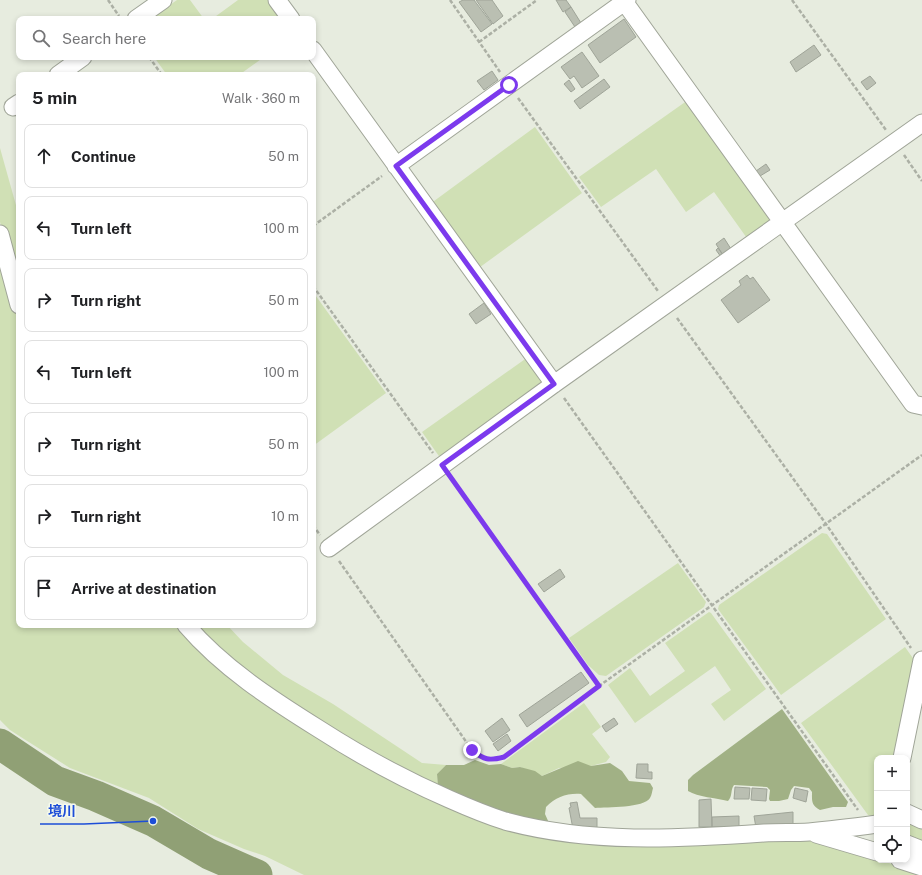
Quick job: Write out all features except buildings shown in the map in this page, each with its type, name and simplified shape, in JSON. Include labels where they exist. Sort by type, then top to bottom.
[{"type":"street","points":[[140,16],[163,0]]},
{"type":"street","points":[[277,0],[289,16]]},
{"type":"street","points":[[396,166],[625,1],[913,404],[922,406]]},
{"type":"street","points":[[316,54],[554,384]]},
{"type":"street","points":[[62,72],[80,60]]},
{"type":"street","points":[[330,548],[554,384],[922,123]]},
{"type":"street","points":[[0,234],[16,295]]},
{"type":"street","points":[[189,628],[202,644],[239,675],[280,704],[336,740],[383,768],[413,783],[478,811],[505,820],[552,831],[623,838],[723,836],[784,831],[808,832],[871,825]]},
{"type":"street","points":[[903,755],[922,661]]},
{"type":"street","points":[[910,814],[922,820]]},
{"type":"street","points":[[808,832],[874,851]]},
{"type":"street","points":[[910,845],[922,850]]},
{"type":"street","points":[[909,863],[922,867]]},
{"type":"path","points":[[108,0],[120,16]]},
{"type":"path","points":[[450,0],[478,42],[826,524],[915,654],[922,661]]},
{"type":"path","points":[[478,42],[537,0]]},
{"type":"path","points":[[792,0],[922,181]]},
{"type":"path","points":[[151,60],[160,72]]},
{"type":"path","points":[[316,224],[396,166]]},
{"type":"path","points":[[316,290],[599,686]]},
{"type":"path","points":[[554,384],[859,812],[871,825]]},
{"type":"path","points":[[330,548],[472,750],[480,757],[492,760],[504,757],[599,686],[922,455]]},
{"type":"green space","points":[[177,0],[190,0],[202,16],[154,16]]},
{"type":"green space","points":[[238,0],[271,0],[283,16],[216,16]]},
{"type":"green space","points":[[156,60],[260,60],[243,72],[165,72]]},
{"type":"green space","points":[[688,100],[771,218],[771,225],[749,241],[714,192],[686,212],[656,169],[601,207],[579,177]]},
{"type":"green space","points":[[535,127],[582,193],[476,270],[430,204]]},
{"type":"green space","points":[[0,148],[16,205],[16,278],[0,222]]},
{"type":"green space","points":[[0,255],[16,311],[16,628],[179,628],[211,663],[286,715],[538,835],[803,837],[874,858],[874,863],[889,863],[922,873],[922,875],[304,875],[265,856],[244,849],[198,829],[149,798],[70,768],[10,730],[0,720]]},
{"type":"green space","points":[[316,296],[386,393],[316,444]]},
{"type":"green space","points":[[528,357],[546,382],[441,459],[422,432]]},
{"type":"green space","points":[[822,533],[827,534],[886,619],[781,695],[718,609],[719,605]]},
{"type":"green space","points":[[678,563],[706,602],[704,607],[606,676],[599,675],[588,665],[569,638]]},
{"type":"green space","points":[[709,612],[766,689],[724,721],[711,704],[731,690],[715,666],[635,723],[608,685],[630,668],[650,696],[685,671],[665,643]]},
{"type":"green space","points":[[196,628],[230,628],[243,642],[283,675],[333,704],[422,763],[446,765],[437,774],[438,786],[398,771],[275,696]]},
{"type":"green space","points":[[905,647],[915,661],[896,755],[874,755],[874,817],[868,815],[801,723]]},
{"type":"green space","points":[[584,703],[601,727],[592,734],[610,757],[606,762],[591,766],[559,768],[542,776],[520,767],[512,768],[501,764]]},
{"type":"green space","points":[[782,709],[848,802],[846,807],[833,807],[820,810],[812,800],[812,792],[809,788],[794,786],[788,799],[779,801],[770,801],[770,790],[767,787],[734,785],[728,801],[702,796],[688,791],[688,780],[693,775]]},
{"type":"green space","points":[[475,760],[489,765],[501,764],[512,768],[520,767],[535,771],[542,776],[578,761],[591,766],[610,763],[622,771],[629,781],[650,783],[653,788],[651,797],[646,801],[641,804],[625,806],[595,808],[581,794],[562,796],[546,807],[545,814],[549,823],[502,816],[438,787],[437,774],[446,765],[464,765]]},
{"type":"green space","points":[[910,824],[922,828],[922,844],[910,836]]},
{"type":"waterway","points":[[0,744],[55,781],[96,796],[153,821],[209,854],[257,875]]},
{"type":"place","name":"境川","points":[[153,821]]},
{"type":"route","points":[[472,750],[480,757],[492,760],[504,757],[599,686],[442,465],[554,384],[396,166],[509,85]]}]
